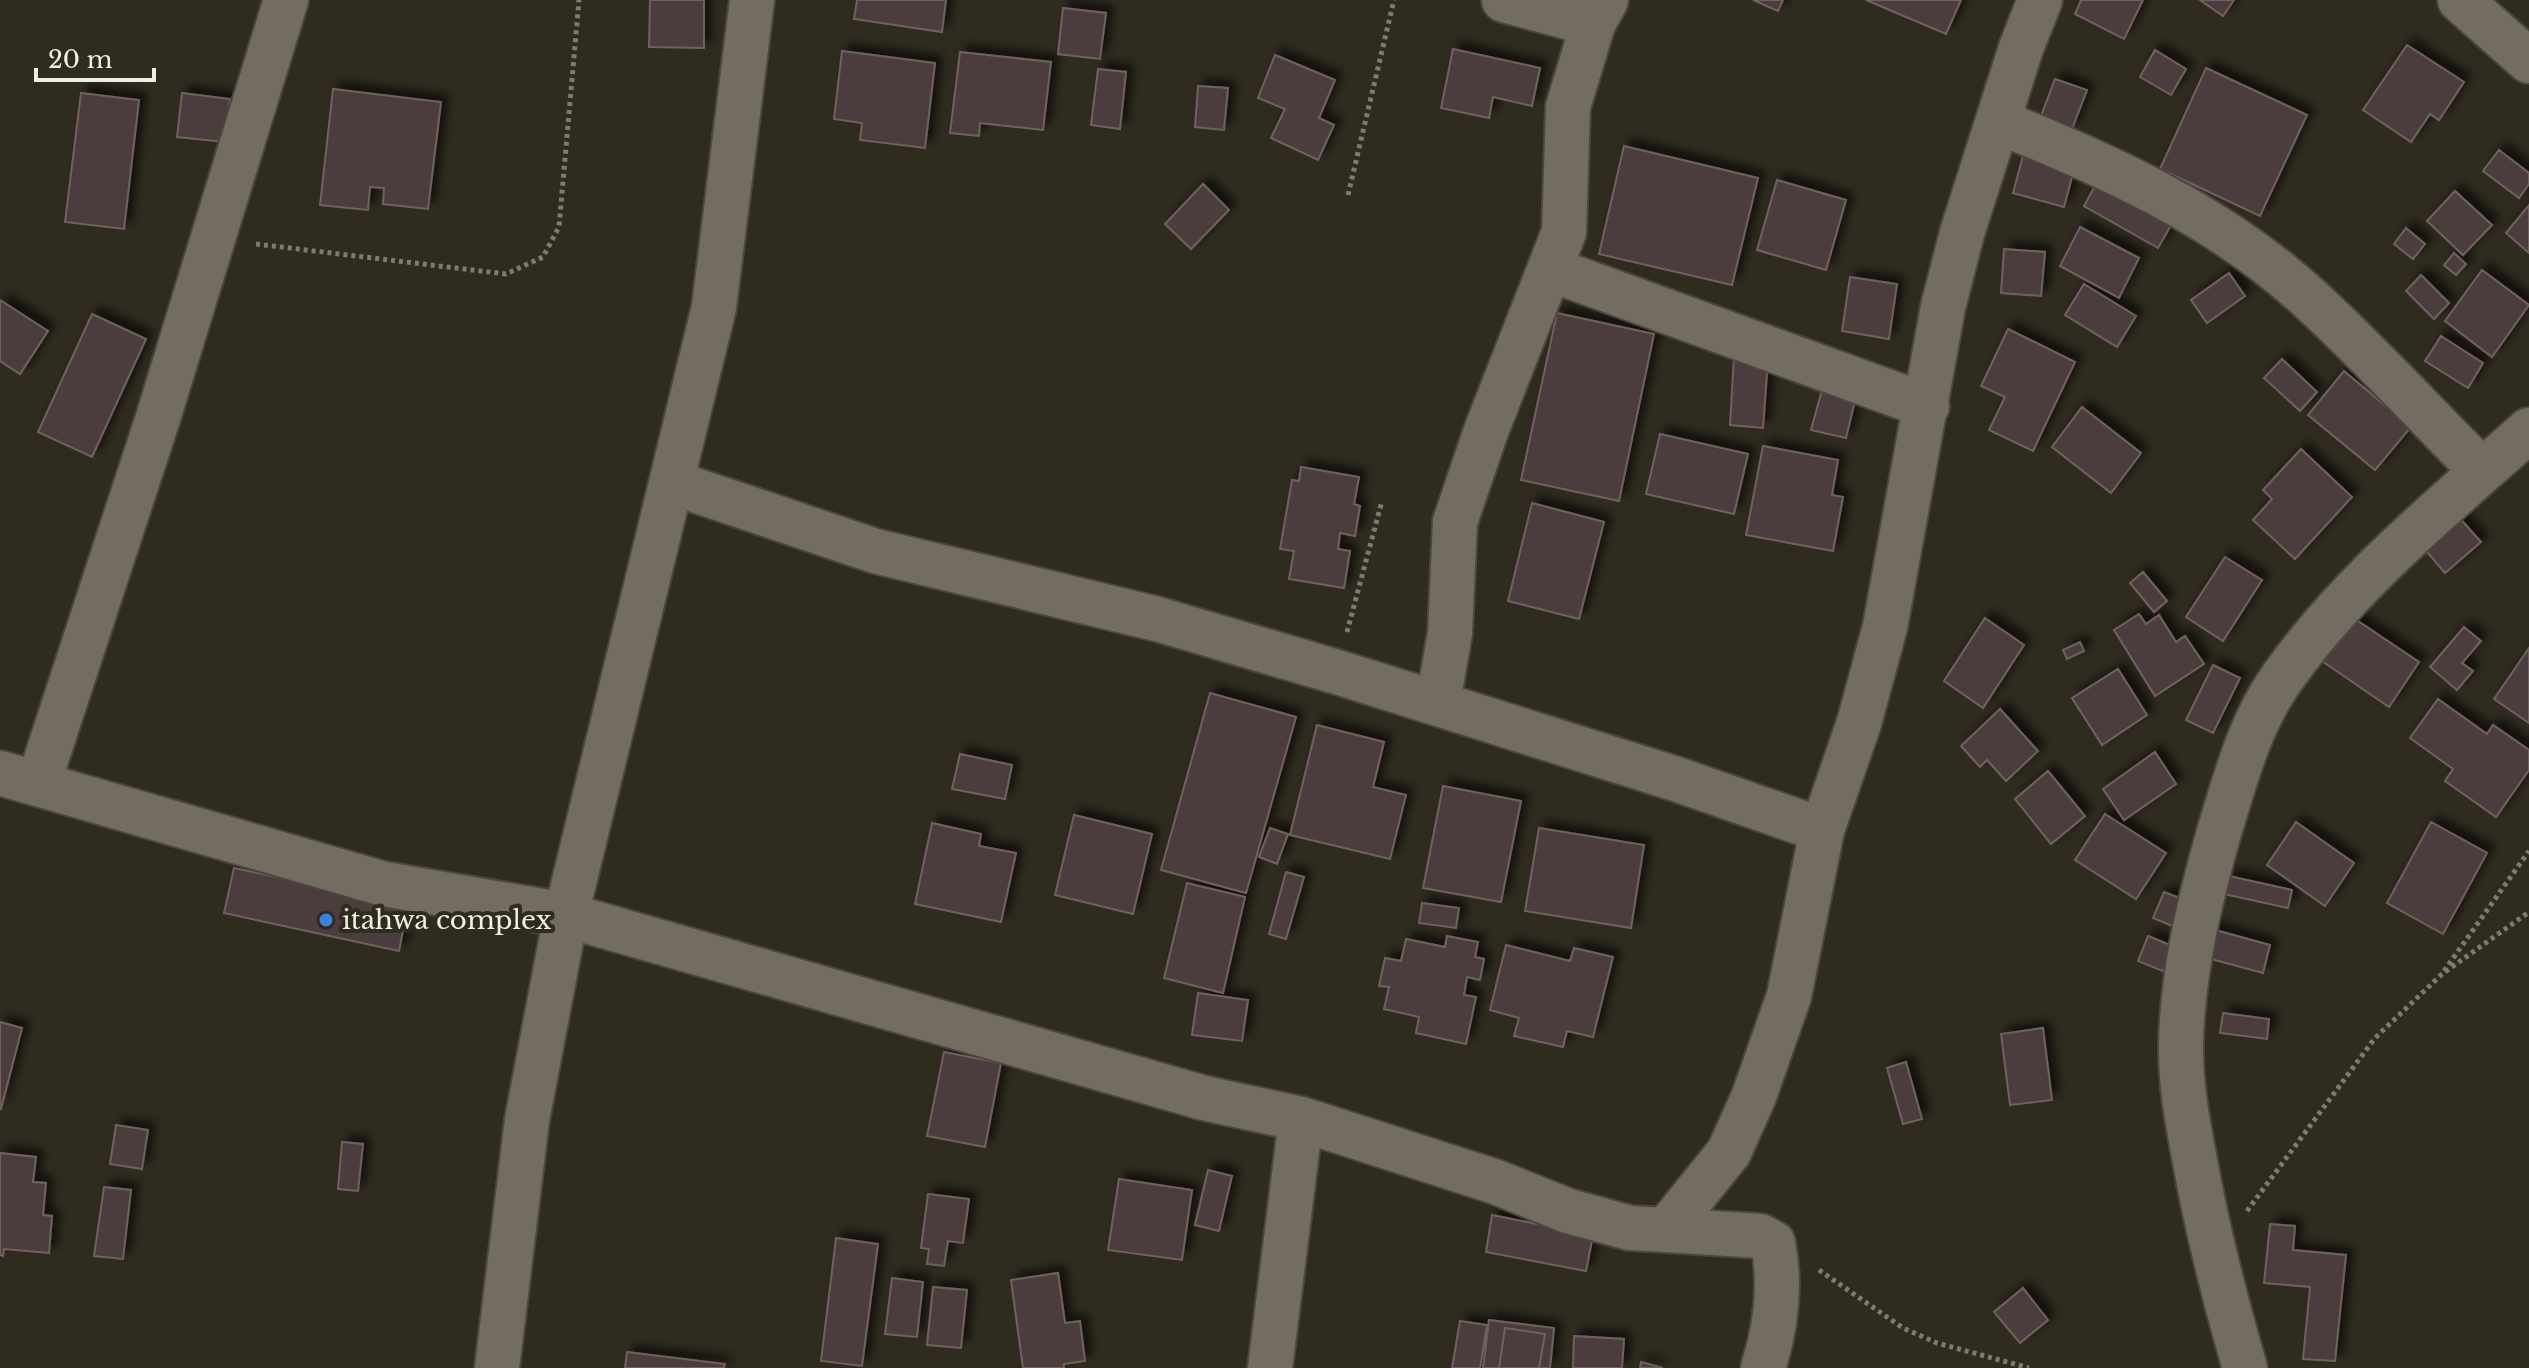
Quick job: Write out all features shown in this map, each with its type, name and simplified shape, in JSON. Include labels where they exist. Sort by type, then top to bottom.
[{"type":"street","points":[[286,0],[214,239],[19,777],[384,884],[566,915],[1204,1098],[1301,1119],[1496,1182],[1568,1211],[1630,1228],[1760,1236],[1773,1243],[1775,1255],[1773,1338],[1763,1368]]},
{"type":"street","points":[[497,1368],[527,1120],[566,915],[674,483],[714,307],[752,0]]},
{"type":"street","points":[[1438,702],[1450,633],[1455,522],[1486,431],[1564,232],[1568,107],[1600,12],[1504,0]]},
{"type":"street","points":[[1666,1230],[1729,1152],[1754,1096],[1789,996],[1822,830],[1859,723],[1885,627],[1954,263],[2021,48],[2040,0]]},
{"type":"street","points":[[2460,0],[2529,61]]},
{"type":"street","points":[[1999,122],[2088,157],[2160,194],[2240,244],[2309,298],[2482,471]]},
{"type":"street","points":[[1550,269],[1927,406]]},
{"type":"street","points":[[2245,1368],[2212,1258],[2181,1083],[2187,965],[2199,905],[2238,770],[2262,711],[2282,678],[2359,586],[2529,430]]},
{"type":"street","points":[[674,483],[875,551],[1143,616],[1438,702],[1822,830]]},
{"type":"street","points":[[1270,1368],[1301,1119]]},
{"type":"path","points":[[214,239],[506,274],[543,257],[559,227],[579,0]]},
{"type":"path","points":[[1348,195],[1394,0]]},
{"type":"path","points":[[1337,672],[1382,501]]},
{"type":"path","points":[[2442,974],[2529,851]]},
{"type":"path","points":[[2212,1258],[2375,1038],[2442,974],[2529,912]]},
{"type":"path","points":[[1775,1255],[1828,1274],[1903,1328],[1937,1343],[2029,1368]]},
{"type":"building","points":[[650,0],[704,0],[704,48],[649,47]]},
{"type":"building","points":[[857,0],[946,0],[942,32],[854,19]]},
{"type":"building","points":[[1753,0],[1783,0],[1778,11]]},
{"type":"building","points":[[1866,0],[1961,0],[1946,34]]},
{"type":"building","points":[[2081,0],[2143,0],[2124,39],[2075,14]]},
{"type":"building","points":[[2200,0],[2234,0],[2223,16]]},
{"type":"building","points":[[1063,8],[1106,13],[1100,59],[1058,54]]},
{"type":"building","points":[[2407,45],[2464,82],[2439,120],[2430,114],[2411,142],[2363,110]]},
{"type":"building","points":[[1453,49],[1540,68],[1532,106],[1493,97],[1489,118],[1441,108]]},
{"type":"building","points":[[2155,50],[2186,69],[2171,95],[2140,77]]},
{"type":"building","points":[[842,51],[935,63],[925,148],[860,140],[862,123],[834,119]]},
{"type":"building","points":[[960,52],[1051,62],[1043,130],[980,123],[979,136],[950,133]]},
{"type":"building","points":[[1275,55],[1335,80],[1319,118],[1334,125],[1318,160],[1271,138],[1285,109],[1258,98]]},
{"type":"building","points":[[2206,68],[2307,115],[2260,216],[2160,169]]},
{"type":"building","points":[[1098,69],[1126,72],[1120,129],[1091,125]]},
{"type":"building","points":[[2055,79],[2087,90],[2072,129],[2041,116]]},
{"type":"building","points":[[1198,86],[1228,88],[1224,130],[1195,127]]},
{"type":"building","points":[[333,89],[441,102],[428,209],[383,204],[384,188],[370,187],[368,210],[320,205]]},
{"type":"building","points":[[81,93],[139,100],[124,229],[65,222]]},
{"type":"building","points":[[182,93],[230,99],[225,142],[177,137]]},
{"type":"building","points":[[1624,146],[1758,178],[1732,285],[1599,254]]},
{"type":"building","points":[[2025,148],[2076,162],[2064,207],[2013,193]]},
{"type":"building","points":[[2499,150],[2529,173],[2529,184],[2519,198],[2483,171]]},
{"type":"building","points":[[2102,173],[2177,215],[2158,248],[2084,206]]},
{"type":"building","points":[[1777,180],[1846,200],[1826,270],[1757,250]]},
{"type":"building","points":[[1203,184],[1229,210],[1191,249],[1165,224]]},
{"type":"building","points":[[2455,191],[2492,225],[2463,255],[2427,221]]},
{"type":"building","points":[[2529,205],[2529,253],[2506,233]]},
{"type":"building","points":[[2080,227],[2139,258],[2119,298],[2060,266]]},
{"type":"building","points":[[2406,228],[2425,244],[2413,259],[2394,244]]},
{"type":"building","points":[[2004,249],[2045,252],[2041,296],[2001,293]]},
{"type":"building","points":[[2454,253],[2466,264],[2456,275],[2444,265]]},
{"type":"building","points":[[2482,270],[2529,305],[2492,357],[2445,321]]},
{"type":"building","points":[[2229,273],[2245,296],[2207,323],[2191,300]]},
{"type":"building","points":[[2421,275],[2449,303],[2434,319],[2406,291]]},
{"type":"building","points":[[1850,277],[1897,284],[1889,339],[1842,331]]},
{"type":"building","points":[[2084,284],[2136,316],[2117,347],[2065,315]]},
{"type":"building","points":[[0,300],[48,331],[20,374],[0,361]]},
{"type":"building","points":[[1557,313],[1654,334],[1619,501],[1521,480]]},
{"type":"building","points":[[92,314],[146,339],[92,457],[38,432]]},
{"type":"building","points":[[2008,329],[2075,362],[2033,451],[1989,430],[2005,397],[1981,386]]},
{"type":"building","points":[[2441,336],[2483,363],[2468,388],[2425,361]]},
{"type":"building","points":[[1734,356],[1768,359],[1763,428],[1730,425]]},
{"type":"building","points":[[2282,359],[2317,392],[2300,411],[2264,378]]},
{"type":"building","points":[[2344,371],[2411,427],[2375,470],[2308,415]]},
{"type":"building","points":[[1825,379],[1858,388],[1846,438],[1811,430]]},
{"type":"building","points":[[2082,407],[2141,453],[2111,493],[2052,447]]},
{"type":"building","points":[[1660,434],[1748,454],[1734,514],[1646,494]]},
{"type":"building","points":[[1763,446],[1838,460],[1832,495],[1843,497],[1833,551],[1746,535]]},
{"type":"building","points":[[2301,449],[2352,497],[2295,559],[2253,520],[2272,499],[2263,490]]},
{"type":"building","points":[[1301,467],[1359,477],[1354,504],[1360,506],[1355,536],[1340,533],[1338,549],[1350,551],[1344,588],[1289,579],[1294,551],[1280,549],[1292,480],[1299,481]]},
{"type":"building","points":[[1532,503],[1604,522],[1579,619],[1508,601]]},
{"type":"building","points":[[2457,515],[2481,542],[2445,573],[2422,546]]},
{"type":"building","points":[[2225,557],[2262,580],[2223,641],[2186,617]]},
{"type":"building","points":[[2143,572],[2167,601],[2154,612],[2130,583]]},
{"type":"building","points":[[2139,614],[2146,624],[2159,615],[2176,642],[2185,636],[2204,664],[2155,696],[2114,630]]},
{"type":"building","points":[[2349,615],[2419,662],[2389,707],[2319,659]]},
{"type":"building","points":[[1985,618],[2024,645],[1983,708],[1944,681]]},
{"type":"building","points":[[2464,627],[2481,641],[2462,663],[2473,671],[2457,690],[2430,667]]},
{"type":"building","points":[[2080,642],[2084,651],[2067,659],[2063,650]]},
{"type":"building","points":[[2529,648],[2529,723],[2494,699]]},
{"type":"building","points":[[2213,665],[2240,678],[2213,733],[2186,720]]},
{"type":"building","points":[[2118,669],[2147,715],[2102,745],[2072,698]]},
{"type":"building","points":[[1210,693],[1296,717],[1246,893],[1161,870]]},
{"type":"building","points":[[2438,699],[2487,734],[2493,725],[2529,750],[2529,770],[2496,817],[2445,781],[2453,769],[2410,738]]},
{"type":"building","points":[[2000,709],[2038,751],[2006,781],[1987,760],[1980,767],[1961,746]]},
{"type":"building","points":[[1317,725],[1384,742],[1373,787],[1406,795],[1390,859],[1290,835]]},
{"type":"building","points":[[2155,752],[2176,784],[2124,820],[2103,789]]},
{"type":"building","points":[[960,754],[1012,765],[1005,799],[952,789]]},
{"type":"building","points":[[2048,771],[2085,816],[2051,844],[2015,799]]},
{"type":"building","points":[[1443,786],[1521,801],[1501,902],[1423,888]]},
{"type":"building","points":[[2105,814],[2166,853],[2136,899],[2075,860]]},
{"type":"building","points":[[1074,815],[1152,834],[1133,914],[1055,895]]},
{"type":"building","points":[[2296,822],[2354,863],[2325,906],[2267,865]]},
{"type":"building","points":[[2431,822],[2487,853],[2443,934],[2387,903]]},
{"type":"building","points":[[932,823],[981,834],[979,846],[1016,853],[1001,922],[915,904]]},
{"type":"building","points":[[1270,828],[1288,834],[1277,864],[1259,857]]},
{"type":"building","points":[[1539,828],[1644,845],[1631,928],[1525,911]]},
{"type":"building","points":[[234,868],[408,905],[399,951],[224,913]]},
{"type":"building","points":[[1286,872],[1304,877],[1286,939],[1269,934]]},
{"type":"building","points":[[2229,876],[2292,890],[2288,908],[2224,894]]},
{"type":"building","points":[[1187,883],[1245,897],[1223,993],[1164,978]]},
{"type":"building","points":[[2164,892],[2188,901],[2177,928],[2153,918]]},
{"type":"building","points":[[1422,903],[1459,908],[1456,928],[1419,923]]},
{"type":"building","points":[[2208,928],[2270,945],[2263,973],[2200,956]]},
{"type":"building","points":[[1447,936],[1478,942],[1475,957],[1484,959],[1480,980],[1467,977],[1464,995],[1476,997],[1466,1044],[1416,1033],[1419,1017],[1384,1009],[1389,987],[1379,986],[1385,958],[1401,961],[1406,939],[1445,947]]},
{"type":"building","points":[[2148,936],[2175,947],[2165,972],[2138,961]]},
{"type":"building","points":[[1506,945],[1570,961],[1574,948],[1613,957],[1593,1037],[1567,1031],[1563,1047],[1514,1036],[1519,1018],[1490,1010]]},
{"type":"building","points":[[1198,993],[1248,1000],[1242,1041],[1192,1035]]},
{"type":"building","points":[[2223,1013],[2269,1019],[2267,1039],[2220,1033]]},
{"type":"building","points":[[0,1022],[22,1028],[1,1109],[0,1109]]},
{"type":"building","points":[[2043,1028],[2052,1100],[2010,1105],[2001,1034]]},
{"type":"building","points":[[944,1052],[1001,1063],[985,1147],[927,1136]]},
{"type":"building","points":[[1906,1062],[1922,1119],[1903,1124],[1887,1068]]},
{"type":"building","points":[[116,1125],[148,1130],[142,1169],[110,1164]]},
{"type":"building","points":[[342,1142],[363,1144],[358,1191],[338,1189]]},
{"type":"building","points":[[0,1153],[36,1157],[33,1182],[46,1183],[43,1215],[52,1216],[49,1253],[4,1249],[3,1256],[0,1255]]},
{"type":"building","points":[[1208,1170],[1232,1176],[1219,1231],[1195,1225]]},
{"type":"building","points":[[1119,1179],[1192,1190],[1182,1260],[1108,1250]]},
{"type":"building","points":[[104,1187],[131,1190],[123,1259],[94,1256]]},
{"type":"building","points":[[928,1194],[969,1199],[963,1243],[948,1241],[944,1266],[927,1264],[929,1249],[921,1248]]},
{"type":"building","points":[[1492,1215],[1593,1235],[1586,1271],[1486,1252]]},
{"type":"building","points":[[2270,1224],[2295,1226],[2293,1250],[2346,1255],[2335,1361],[2303,1359],[2310,1287],[2264,1283]]},
{"type":"building","points":[[836,1238],[878,1244],[862,1366],[821,1361]]},
{"type":"building","points":[[1058,1273],[1065,1323],[1080,1321],[1085,1361],[1064,1364],[1064,1368],[1023,1368],[1011,1280]]},
{"type":"building","points":[[892,1278],[923,1282],[917,1337],[885,1334]]},
{"type":"building","points":[[933,1287],[967,1290],[961,1348],[927,1345]]},
{"type":"building","points":[[2023,1288],[2048,1320],[2020,1343],[1994,1312]]},
{"type":"building","points":[[1489,1320],[1554,1328],[1550,1368],[1483,1368]]},
{"type":"building","points":[[1460,1321],[1487,1325],[1480,1368],[1452,1368]]},
{"type":"building","points":[[1505,1328],[1545,1334],[1539,1368],[1499,1368]]},
{"type":"building","points":[[1574,1336],[1624,1339],[1622,1368],[1573,1368]]},
{"type":"building","points":[[627,1352],[725,1364],[724,1368],[625,1368]]},
{"type":"building","points":[[1641,1362],[1663,1368],[1640,1368]]},
{"type":"place","name":"itahwa complex","points":[[326,920]]}]
